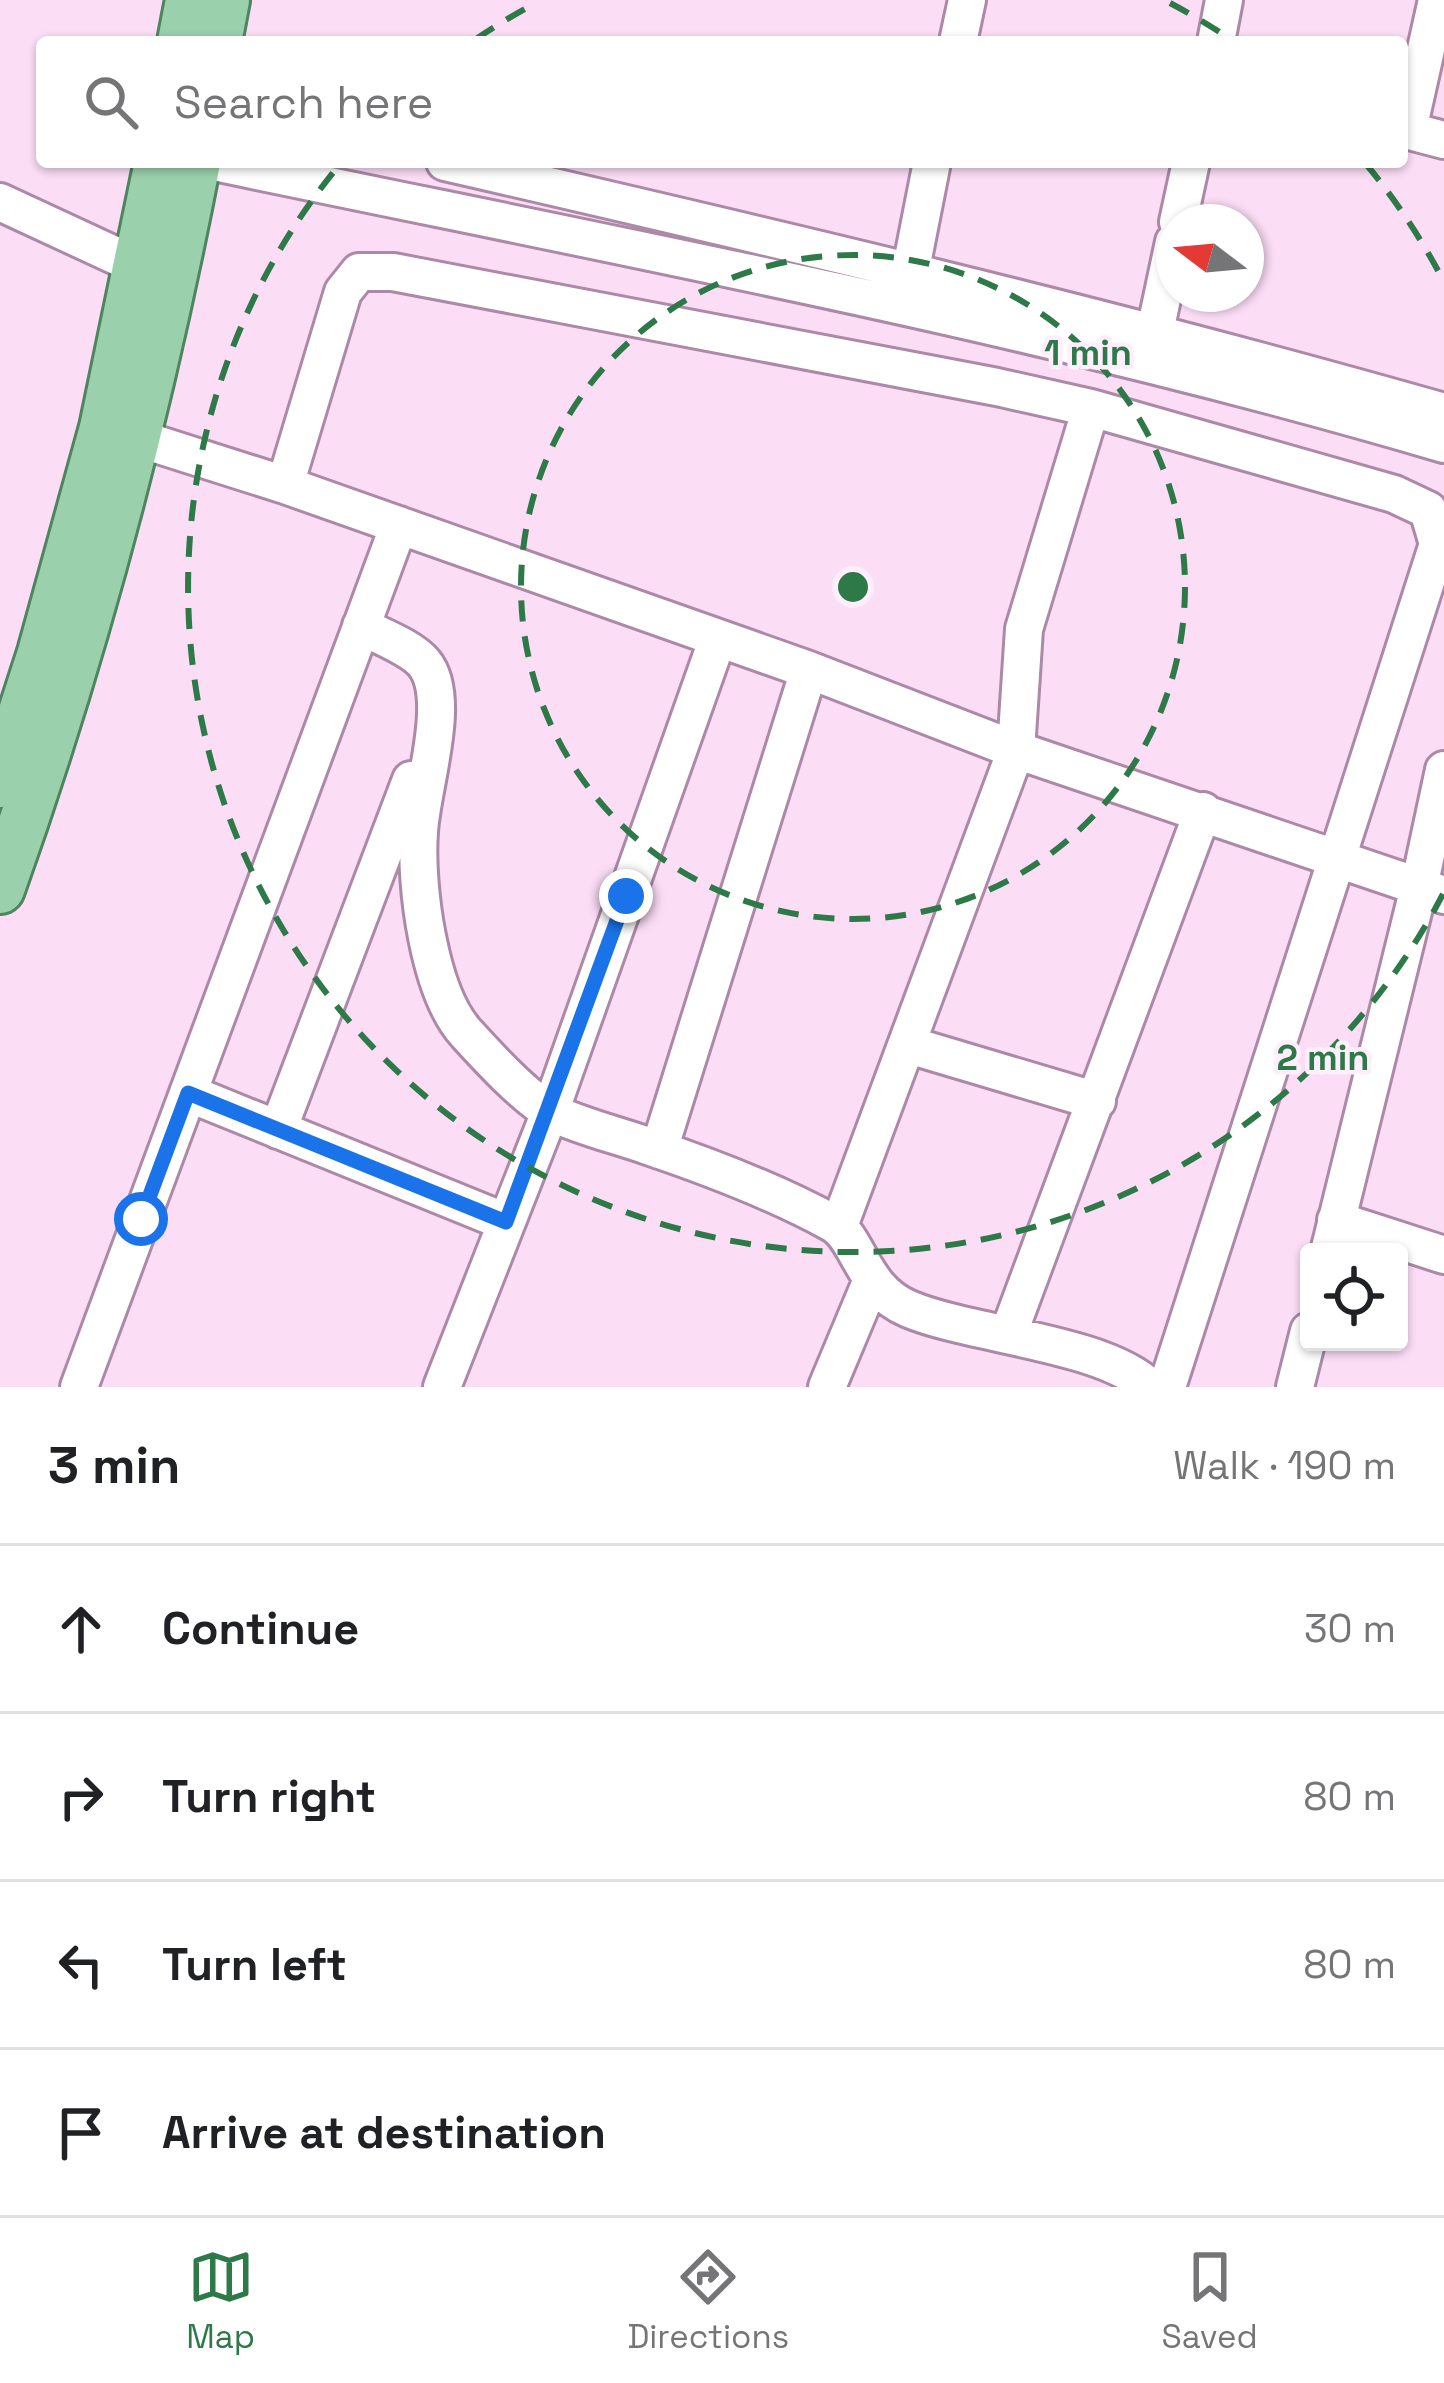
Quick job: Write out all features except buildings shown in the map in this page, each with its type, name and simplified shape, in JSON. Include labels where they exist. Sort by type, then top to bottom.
[{"type":"main road","points":[[183,36],[190,0]]},
{"type":"main road","points":[[218,36],[226,0]]},
{"type":"main road","points":[[0,783],[76,537],[104,428],[158,168]]},
{"type":"main road","points":[[0,889],[70,683],[137,438],[195,168]]},
{"type":"street","points":[[959,36],[967,0]]},
{"type":"street","points":[[1217,36],[1224,0]]},
{"type":"street","points":[[1408,118],[1437,0]]},
{"type":"street","points":[[1408,131],[1444,140]]},
{"type":"street","points":[[243,168],[904,307],[1152,348],[1444,412]]},
{"type":"street","points":[[472,168],[910,269],[1285,397],[1444,444]]},
{"type":"street","points":[[904,307],[931,168]]},
{"type":"street","points":[[1182,204],[1190,168]]},
{"type":"street","points":[[0,202],[139,266]]},
{"type":"street","points":[[285,485],[343,292],[359,272],[394,272],[997,386],[1394,494],[1428,510],[1438,544],[1167,1387]]},
{"type":"street","points":[[1152,348],[1159,312]]},
{"type":"street","points":[[839,1226],[1016,750],[1024,629],[1091,409]]},
{"type":"street","points":[[137,438],[285,485],[809,670],[1016,750],[1432,891]]},
{"type":"street","points":[[79,1387],[399,525]]},
{"type":"street","points":[[362,626],[423,661],[434,684],[436,716],[418,833],[420,895],[440,982],[461,1028],[550,1112],[770,1193],[839,1226],[871,1282],[906,1308],[1103,1361],[1138,1376],[1149,1387]]},
{"type":"street","points":[[442,1387],[550,1112],[718,638]]},
{"type":"street","points":[[659,1150],[809,670]]},
{"type":"street","points":[[278,1130],[436,716]]},
{"type":"street","points":[[1444,770],[1432,891],[1333,1236],[1444,1255]]},
{"type":"street","points":[[1007,1335],[1203,811]]},
{"type":"street","points":[[909,1045],[1097,1101]]},
{"type":"street","points":[[188,1093],[506,1222]]},
{"type":"street","points":[[827,1387],[871,1282]]},
{"type":"street","points":[[1295,1387],[1304,1351]]},
{"type":"route","points":[[141,1219],[188,1093],[506,1222],[626,896]]}]
